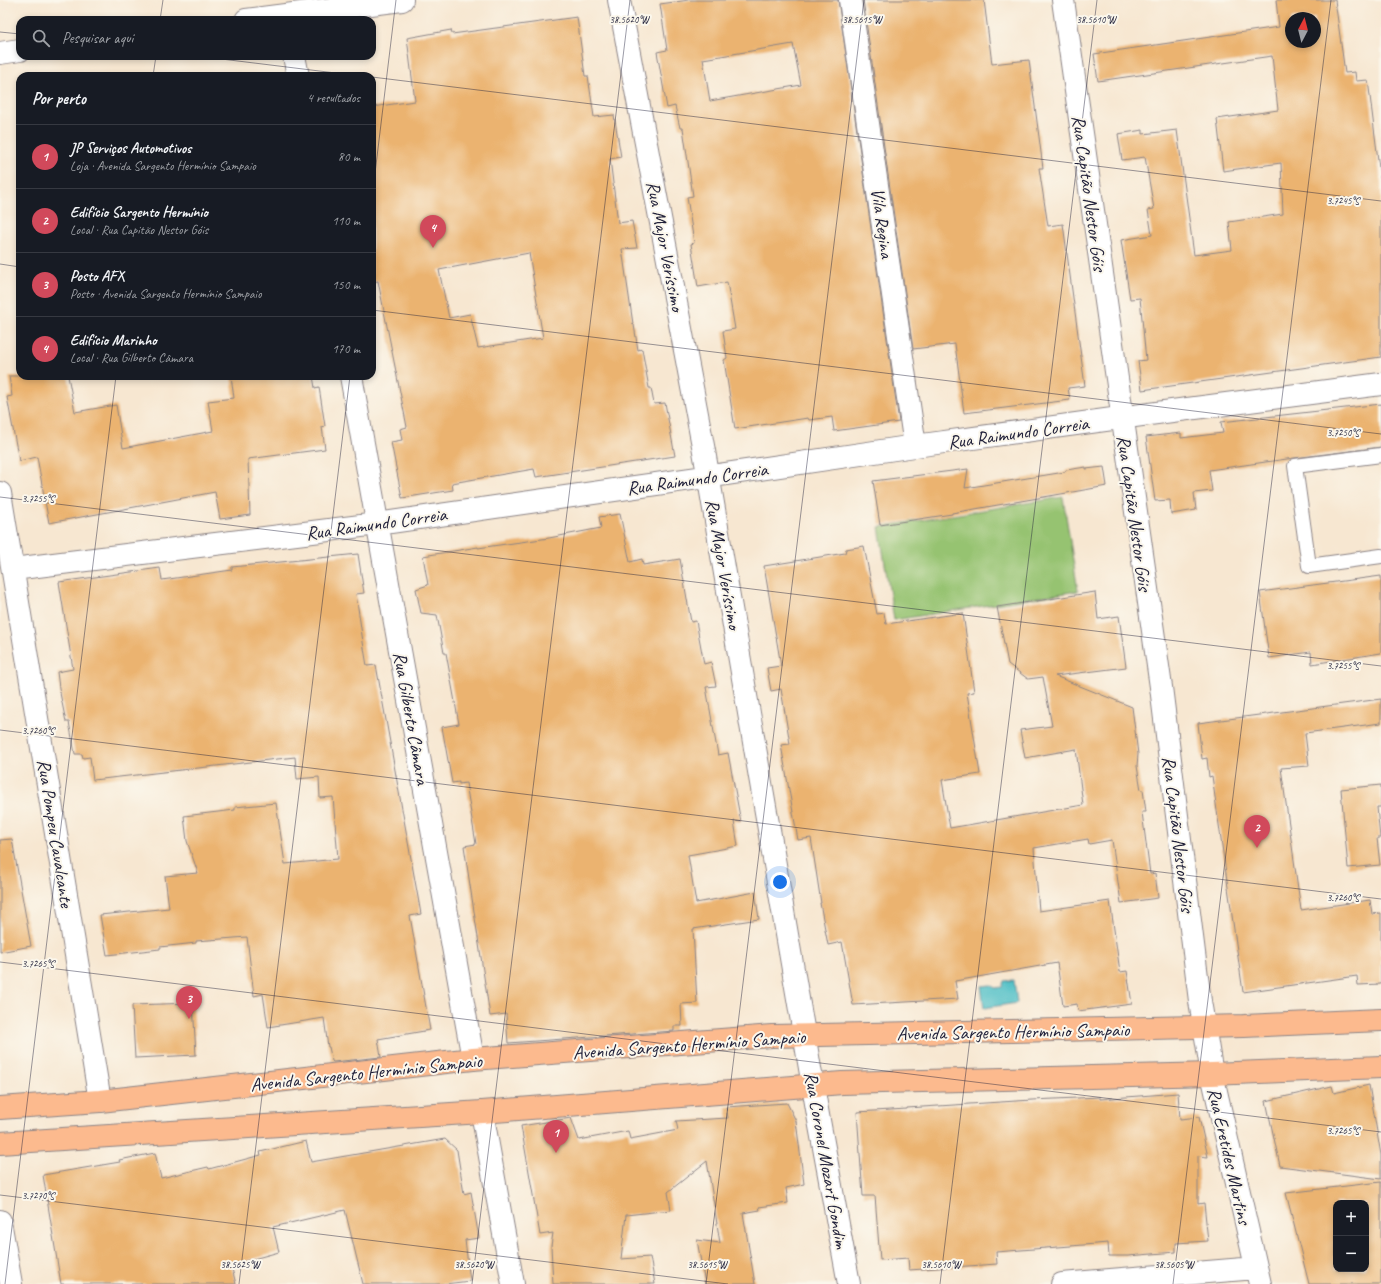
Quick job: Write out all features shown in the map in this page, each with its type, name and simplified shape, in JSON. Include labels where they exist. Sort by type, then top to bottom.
[{"type":"main road","name":"Avenida Sargento Hermínio Sampaio","points":[[0,1108],[100,1101],[473,1059],[772,1036],[1204,1027],[1381,1020]]},
{"type":"main road","points":[[0,1143],[482,1112],[842,1083],[1212,1074],[1381,1067]]},
{"type":"street","points":[[266,16],[287,12],[402,0]]},
{"type":"street","name":"Rua Major Veríssimo","points":[[619,0],[709,476],[805,1035]]},
{"type":"street","name":"Vila Regina","points":[[850,0],[915,446]]},
{"type":"street","name":"Rua Capitão Nestor Góis","points":[[1063,0],[1161,687],[1204,1027]]},
{"type":"street","points":[[0,53],[16,51]]},
{"type":"street","points":[[295,60],[297,72]]},
{"type":"street","name":"Rua Gilberto Câmara","points":[[352,380],[473,1059]]},
{"type":"street","name":"Rua Raimundo Correia","points":[[13,569],[377,524],[915,446],[1381,384]]},
{"type":"street","name":"Rua Pompeu Cavalcante","points":[[0,493],[100,1101]]},
{"type":"street","name":"Rua Eretides Martins","points":[[1204,1027],[1212,1074],[1258,1276]]},
{"type":"street","name":"Rua Coronel Mozart Gondim","points":[[805,1035],[849,1284]]},
{"type":"street","points":[[482,1112],[513,1284]]},
{"type":"street","points":[[0,1221],[11,1284]]},
{"type":"street","points":[[1062,1284],[1258,1276]]},
{"type":"lane","points":[[1381,455],[1295,466],[1309,566],[1381,556]]},
{"type":"green space","points":[[1063,497],[1078,591],[894,620],[879,527]]},
{"type":"water","points":[[1014,980],[1017,1003],[984,1008],[981,986],[991,985],[995,988],[1002,987],[1004,981]]},
{"type":"building","points":[[689,0],[838,0],[899,422],[834,431],[832,417],[809,420],[808,418],[735,429],[724,360],[727,358],[723,331],[735,329],[727,282],[698,287],[691,244],[694,243],[687,197],[693,196],[683,128],[680,128],[675,106],[667,108],[657,52],[667,50],[660,4]],"holes":[[[793,44],[801,85],[710,101],[703,59]]]},
{"type":"building","points":[[863,0],[984,0],[992,64],[1029,60],[1043,168],[1039,168],[1048,226],[1063,224],[1085,386],[1068,388],[1070,400],[964,413],[955,344],[913,349]]},
{"type":"building","points":[[1276,0],[1335,0],[1345,73],[1355,72],[1356,81],[1368,80],[1381,184],[1381,357],[1142,390],[1138,361],[1146,360],[1140,298],[1130,299],[1121,240],[1152,235],[1148,210],[1154,209],[1145,157],[1122,160],[1118,134],[1143,130],[1143,134],[1177,130],[1194,255],[1232,250],[1229,222],[1283,214],[1281,163],[1223,171],[1217,119],[1278,110],[1272,56],[1098,81],[1094,54],[1279,27]]},
{"type":"building","points":[[577,17],[585,76],[588,76],[594,117],[614,115],[621,157],[610,159],[618,223],[632,221],[637,248],[622,249],[633,324],[638,350],[642,349],[649,388],[651,388],[654,404],[665,403],[675,456],[536,477],[534,469],[452,483],[453,490],[402,498],[391,442],[402,440],[400,429],[407,427],[378,281],[376,281],[376,106],[415,101],[407,38],[451,30],[452,34]],"holes":[[[529,253],[543,338],[478,348],[470,314],[449,318],[439,270]]]},
{"type":"building","points":[[9,376],[16,376],[16,380],[69,380],[75,412],[116,405],[123,448],[213,431],[208,401],[234,398],[232,380],[314,380],[315,388],[319,387],[325,426],[322,427],[325,449],[248,459],[250,515],[220,519],[215,492],[49,523],[37,457],[19,461],[7,397],[12,396]]},
{"type":"building","points":[[1381,404],[1381,447],[1209,470],[1212,491],[1194,493],[1196,510],[1171,514],[1170,500],[1155,501],[1146,437],[1181,433],[1181,438],[1223,433],[1221,422]]},
{"type":"building","points":[[1086,467],[1086,469],[1104,467],[1107,486],[952,514],[880,525],[873,481],[968,469],[965,488],[1065,472],[1066,470]]},
{"type":"building","points":[[620,514],[630,562],[642,559],[643,565],[680,559],[691,622],[696,621],[704,664],[711,662],[716,686],[706,687],[718,755],[728,753],[741,822],[734,821],[738,846],[688,855],[696,903],[755,892],[759,919],[693,929],[697,1003],[681,1004],[682,1026],[674,1026],[674,1031],[508,1043],[506,1014],[490,1016],[464,846],[476,844],[466,783],[452,783],[442,727],[459,724],[446,653],[444,653],[437,615],[421,613],[416,589],[428,585],[423,556],[549,538],[601,528],[599,517]]},
{"type":"building","points":[[864,546],[877,614],[884,613],[886,624],[963,613],[974,692],[967,693],[980,774],[942,780],[950,828],[1083,805],[1076,749],[1025,758],[1020,730],[1052,726],[1043,677],[1028,679],[1008,664],[997,607],[1095,592],[1098,619],[1119,616],[1126,667],[1055,676],[1132,707],[1138,754],[1137,766],[1141,790],[1143,790],[1146,812],[1142,812],[1150,874],[1155,873],[1158,898],[1121,903],[1112,840],[1089,844],[1088,839],[1034,848],[1039,911],[1110,901],[1120,972],[1127,971],[1132,1004],[1078,1011],[1077,1004],[1063,1006],[1057,963],[955,981],[958,999],[853,1005],[842,942],[828,945],[820,903],[811,838],[798,840],[781,745],[790,744],[781,689],[771,691],[767,668],[781,666],[764,566],[845,553],[846,549]]},
{"type":"building","points":[[358,554],[364,593],[356,594],[367,666],[376,665],[421,914],[410,916],[430,1030],[378,1039],[381,1057],[333,1062],[328,1047],[324,1018],[268,1027],[263,994],[254,996],[247,937],[196,941],[196,943],[160,947],[160,949],[107,955],[100,915],[169,908],[165,876],[198,873],[187,841],[184,816],[235,810],[235,807],[276,803],[285,864],[338,859],[333,797],[320,798],[319,777],[297,779],[295,757],[93,780],[90,757],[83,758],[82,754],[75,754],[69,722],[66,722],[59,688],[57,672],[73,669],[59,582],[160,568],[162,580],[232,570],[232,567]]},
{"type":"building","points":[[1381,576],[1381,653],[1312,664],[1311,652],[1269,658],[1260,592]]},
{"type":"building","points":[[1381,699],[1381,723],[1305,733],[1309,766],[1281,768],[1301,910],[1370,900],[1372,914],[1381,913],[1381,984],[1358,985],[1357,976],[1243,992],[1212,776],[1209,777],[1207,758],[1202,759],[1198,723]]},
{"type":"building","points":[[1381,785],[1381,807],[1377,807],[1380,838],[1377,838],[1380,865],[1348,868],[1341,789]]},
{"type":"building","points":[[12,839],[31,946],[0,952],[0,840]]},
{"type":"building","points":[[193,1003],[196,1055],[135,1058],[132,1005]]},
{"type":"building","points":[[1369,1085],[1381,1155],[1381,1179],[1280,1166],[1266,1101],[1332,1086],[1334,1093]]},
{"type":"building","points":[[1178,1093],[1180,1119],[1199,1117],[1208,1157],[1198,1156],[1198,1204],[1204,1203],[1208,1241],[1176,1243],[1176,1252],[1128,1256],[1109,1256],[1108,1243],[996,1252],[997,1264],[909,1270],[908,1258],[880,1260],[875,1196],[863,1196],[857,1112],[1032,1100],[1100,1097],[1100,1099]]},
{"type":"building","points":[[787,1103],[796,1121],[804,1184],[786,1188],[788,1203],[759,1207],[760,1210],[743,1213],[755,1284],[705,1284],[697,1240],[720,1243],[707,1161],[668,1192],[671,1210],[626,1215],[621,1259],[650,1257],[655,1284],[553,1284],[551,1246],[553,1233],[540,1235],[521,1126],[571,1118],[579,1140],[628,1131],[630,1139],[678,1130],[676,1121],[728,1118],[726,1107]]},
{"type":"building","points":[[445,1139],[457,1150],[464,1194],[471,1192],[479,1238],[465,1240],[470,1281],[445,1284],[363,1284],[345,1210],[273,1227],[279,1252],[231,1265],[236,1284],[61,1284],[43,1175],[120,1162],[119,1160],[155,1153],[161,1178],[208,1167],[209,1169],[261,1155],[260,1152],[306,1141],[311,1162]]},
{"type":"building","points":[[1381,1182],[1381,1284],[1309,1284],[1286,1193]]},
{"type":"place","name":"Edifício Marinho","points":[[433,248]]},
{"type":"place","name":"Edifício Sargento Hermínio","points":[[1257,848]]},
{"type":"place","name":"Posto AFX","points":[[189,1019]]},
{"type":"place","name":"JP Serviços Automotivos","points":[[556,1153]]}]
